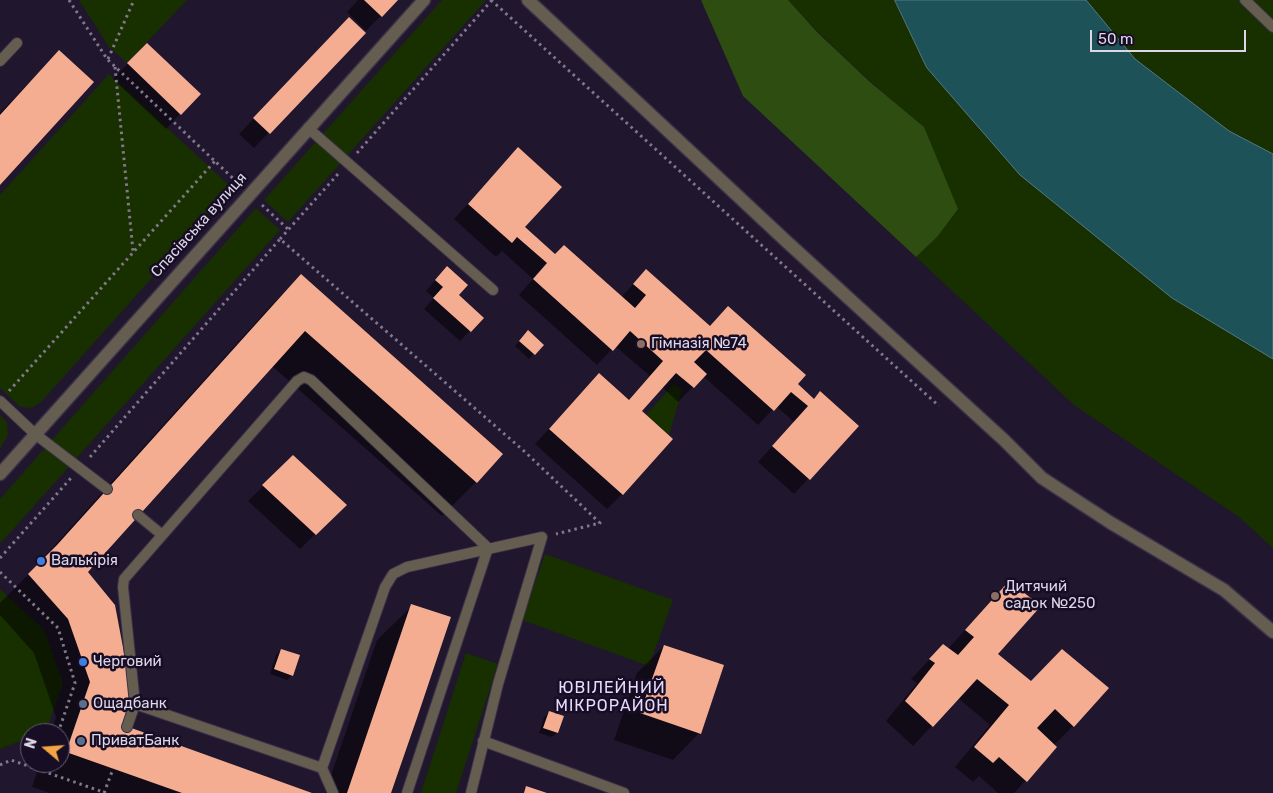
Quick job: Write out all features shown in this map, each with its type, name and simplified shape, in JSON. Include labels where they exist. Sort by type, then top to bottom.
[{"type":"street","name":"Спасівська вулиця","points":[[0,474],[249,193],[424,0]]},
{"type":"street","points":[[528,0],[1042,478],[1111,523],[1224,590],[1273,632]]},
{"type":"lane","points":[[1245,0],[1273,27]]},
{"type":"lane","points":[[0,61],[17,43]]},
{"type":"lane","points":[[308,128],[493,290]]},
{"type":"lane","points":[[127,727],[135,704],[123,587],[124,579],[161,534],[297,381],[304,378],[311,380],[488,548]]},
{"type":"lane","points":[[3,397],[35,434],[107,490]]},
{"type":"lane","points":[[138,515],[161,534]]},
{"type":"lane","points":[[333,793],[322,768],[385,587],[393,574],[407,566],[542,537],[498,684],[471,793]]},
{"type":"lane","points":[[408,793],[488,548]]},
{"type":"lane","points":[[135,704],[322,768]]},
{"type":"lane","points":[[483,741],[624,793]]},
{"type":"path","points":[[69,0],[107,59],[289,230]]},
{"type":"path","points":[[107,59],[134,0]]},
{"type":"path","points":[[280,239],[492,0],[946,413]]},
{"type":"path","points":[[115,67],[133,252]]},
{"type":"path","points":[[3,397],[214,161]]},
{"type":"path","points":[[0,572],[58,628],[75,683],[61,723]]},
{"type":"path","points":[[0,765],[11,760],[20,763]]},
{"type":"path","points":[[48,773],[105,793],[113,769]]},
{"type":"green space","points":[[79,0],[187,0],[127,63],[109,47]]},
{"type":"green space","points":[[442,0],[486,0],[288,222],[264,200]]},
{"type":"green space","points":[[701,0],[788,0],[818,33],[870,82],[924,127],[958,209],[937,237],[916,257],[743,96]]},
{"type":"green space","points":[[788,0],[895,0],[927,68],[1020,175],[1172,298],[1273,359],[1273,548],[1239,517],[1074,405],[916,257],[937,237],[924,127],[854,66]]},
{"type":"green space","points":[[1086,0],[1273,0],[1273,154],[1229,131],[1135,59]]},
{"type":"green space","points":[[109,74],[232,188],[42,401],[32,408],[20,407],[0,388],[0,195]]},
{"type":"green space","points":[[256,208],[280,230],[0,544],[0,499]]},
{"type":"green space","points":[[674,384],[682,390],[669,435],[646,415]]},
{"type":"green space","points":[[0,415],[7,422],[8,435],[0,449]]},
{"type":"green space","points":[[545,554],[673,600],[649,666],[522,620]]},
{"type":"green space","points":[[0,589],[44,630],[63,683],[49,723],[20,723],[20,741],[0,749]]},
{"type":"green space","points":[[466,653],[498,664],[456,793],[421,793]]},
{"type":"shaded area","points":[[895,0],[1086,0],[1135,59],[1229,131],[1273,154],[1273,359],[1172,298],[1020,175],[927,68]]},
{"type":"building","points":[[364,0],[398,0],[382,17]]},
{"type":"building","points":[[349,17],[366,33],[270,134],[253,118]]},
{"type":"building","points":[[147,43],[201,94],[181,115],[127,63]]},
{"type":"building","points":[[59,50],[94,82],[0,185],[0,115]]},
{"type":"building","points":[[518,147],[562,187],[525,227],[555,254],[564,245],[635,308],[646,295],[633,284],[646,269],[710,326],[728,306],[806,375],[798,384],[814,399],[820,391],[859,426],[810,480],[772,446],[808,406],[791,392],[774,411],[706,350],[694,362],[707,374],[694,388],[676,373],[642,411],[673,439],[623,495],[549,429],[599,373],[629,400],[663,361],[630,331],[613,351],[533,279],[547,263],[517,237],[512,243],[468,204]]},
{"type":"building","points":[[447,266],[468,285],[459,295],[484,318],[471,332],[433,298],[443,287],[435,280]]},
{"type":"building","points":[[301,274],[503,454],[477,483],[305,331],[88,572],[115,605],[131,690],[123,725],[312,793],[182,793],[70,753],[70,740],[90,682],[68,619],[28,574],[57,545]]},
{"type":"building","points":[[528,330],[544,345],[535,355],[519,341]]},
{"type":"building","points":[[293,455],[347,505],[316,535],[262,485]]},
{"type":"building","points":[[1009,581],[1041,606],[998,654],[1031,681],[1062,649],[1109,688],[1074,727],[1055,709],[1037,728],[1057,747],[1027,782],[999,757],[993,763],[974,747],[1009,705],[977,679],[933,727],[905,701],[935,663],[929,659],[943,644],[958,655],[974,637],[965,630]]},
{"type":"building","points":[[411,604],[451,617],[417,718],[391,793],[347,793]]},
{"type":"building","points":[[664,645],[724,665],[701,734],[640,713]]},
{"type":"building","points":[[281,649],[300,655],[293,676],[274,669]]},
{"type":"building","points":[[549,711],[564,716],[558,733],[543,728]]},
{"type":"building","points":[[526,786],[547,793],[524,793]]},
{"type":"place","name":"Гімназія №74","points":[[641,344]]},
{"type":"place","name":"Валькірія","points":[[41,561]]},
{"type":"place","name":"Дитячий садок №250","points":[[995,596]]},
{"type":"place","name":"Черговий","points":[[83,662]]},
{"type":"place","name":"Ощадбанк","points":[[83,704]]},
{"type":"place","name":"ПриватБанк","points":[[81,741]]},
{"type":"district","name":"ЮВІЛЕЙНИЙ МІКРОРАЙОН","points":[[612,697]]}]
